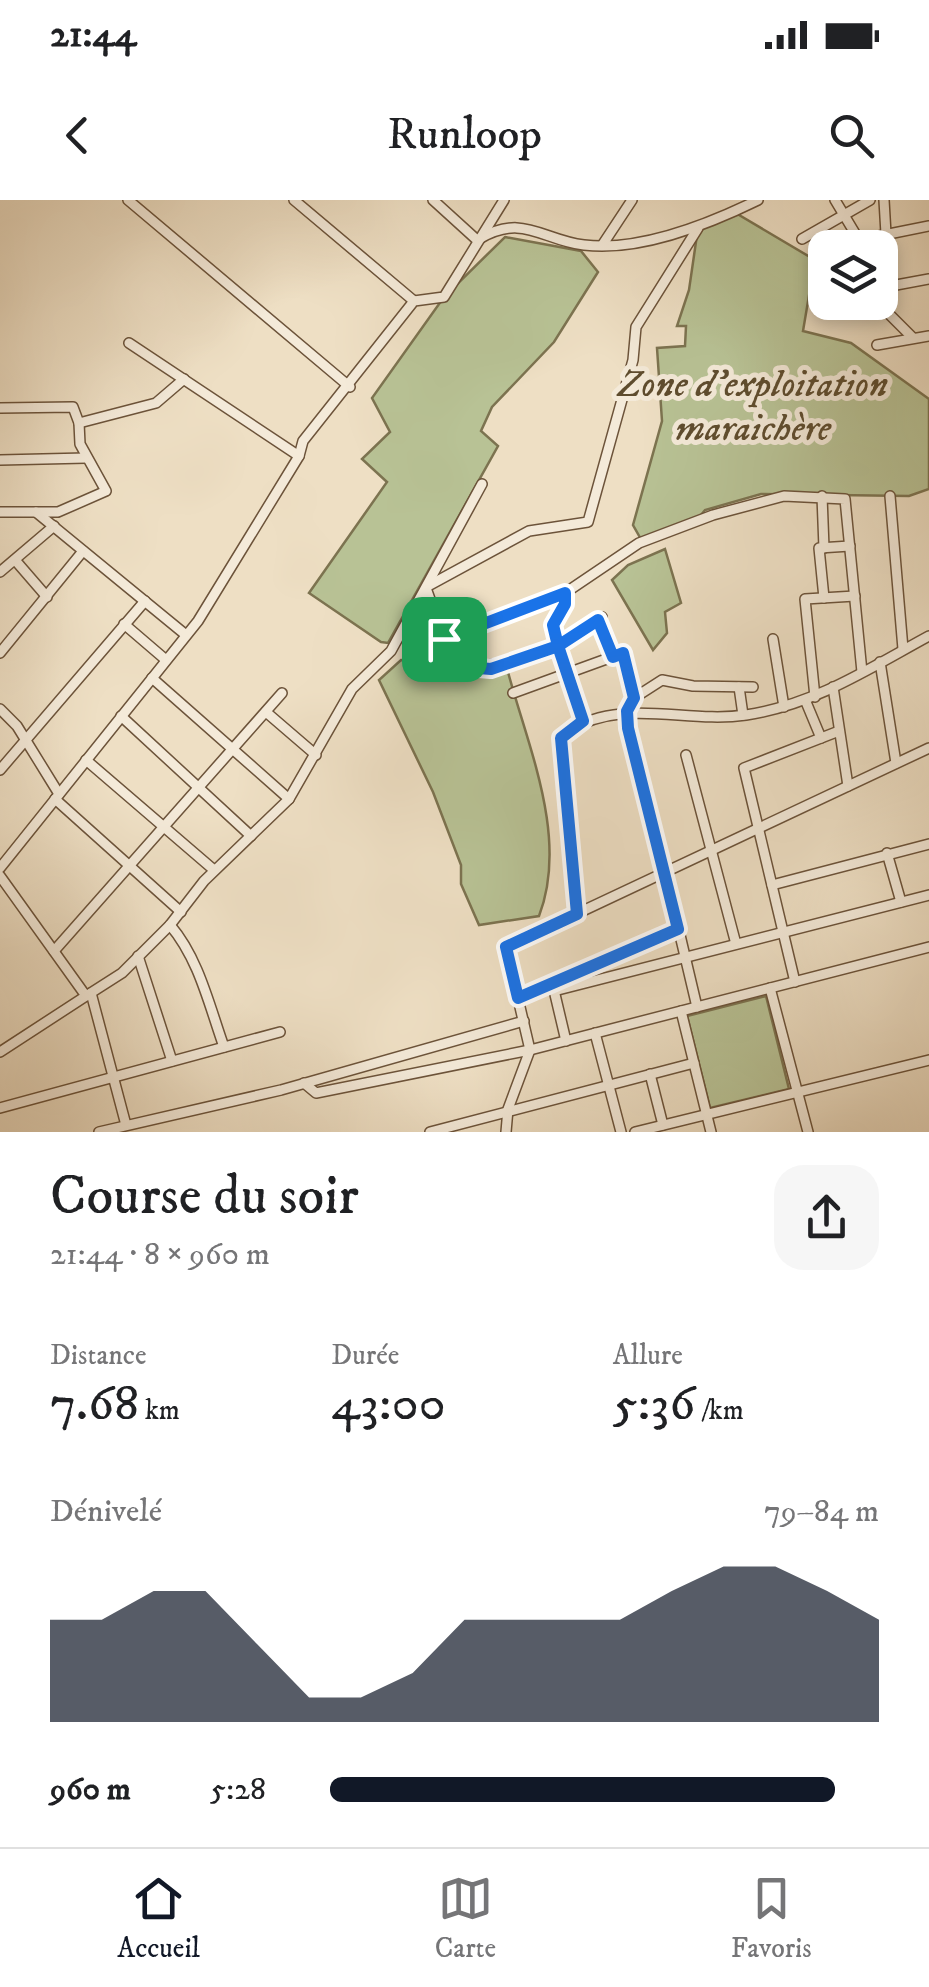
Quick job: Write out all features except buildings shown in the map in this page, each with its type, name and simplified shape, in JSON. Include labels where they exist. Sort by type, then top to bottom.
[{"type":"street","points":[[128,200],[350,387]]},
{"type":"street","points":[[294,200],[414,301]]},
{"type":"street","points":[[433,200],[477,240]]},
{"type":"street","points":[[126,1125],[89,994],[0,872],[186,635],[299,456],[304,441],[414,301],[444,297],[504,200]]},
{"type":"street","points":[[603,244],[632,200]]},
{"type":"street","points":[[477,240],[510,226],[585,246],[603,244],[698,228],[758,200]]},
{"type":"street","points":[[835,200],[853,230]]},
{"type":"street","points":[[802,239],[870,200]]},
{"type":"street","points":[[884,200],[886,230]]},
{"type":"street","points":[[898,232],[929,226]]},
{"type":"street","points":[[426,588],[529,531],[588,522],[634,360],[636,328],[698,228]]},
{"type":"street","points":[[898,285],[929,280]]},
{"type":"street","points":[[898,319],[929,346]]},
{"type":"street","points":[[878,344],[920,337]]},
{"type":"street","points":[[130,343],[299,456]]},
{"type":"street","points":[[80,423],[156,403],[184,380]]},
{"type":"street","points":[[0,408],[73,407],[86,458],[106,491],[58,512],[0,512]]},
{"type":"street","points":[[0,460],[86,458]]},
{"type":"street","points":[[0,1052],[89,994],[138,956],[170,926],[214,870],[289,799],[352,688],[391,651],[482,484]]},
{"type":"street","points":[[444,639],[565,593],[606,562],[660,534],[784,496],[822,496],[845,499],[862,672]]},
{"type":"street","points":[[822,496],[824,548]]},
{"type":"street","points":[[890,496],[904,650]]},
{"type":"street","points":[[36,512],[186,635]]},
{"type":"street","points":[[0,572],[54,526]]},
{"type":"street","points":[[824,598],[819,548],[850,546]]},
{"type":"street","points":[[0,653],[83,550]]},
{"type":"street","points":[[14,560],[48,597]]},
{"type":"street","points":[[426,588],[454,666],[491,669],[558,646],[600,618],[613,657]]},
{"type":"street","points":[[565,593],[565,604],[553,625],[583,721]]},
{"type":"street","points":[[821,738],[811,699],[805,599],[854,596]]},
{"type":"street","points":[[0,770],[145,601]]},
{"type":"street","points":[[124,624],[166,660]]},
{"type":"street","points":[[577,914],[561,738],[583,721],[627,711],[743,716],[811,699],[929,636]]},
{"type":"street","points":[[773,639],[784,706]]},
{"type":"street","points":[[513,693],[623,653],[634,698]]},
{"type":"street","points":[[880,662],[896,763]]},
{"type":"street","points":[[152,678],[289,799]]},
{"type":"street","points":[[697,1007],[627,711],[634,698],[662,680],[693,686],[753,687]]},
{"type":"street","points":[[739,686],[743,716]]},
{"type":"street","points":[[833,688],[848,786]]},
{"type":"street","points":[[54,951],[282,693]]},
{"type":"street","points":[[0,709],[18,726],[57,796],[181,912]]},
{"type":"street","points":[[266,712],[316,755]]},
{"type":"street","points":[[122,716],[251,836]]},
{"type":"street","points":[[795,982],[744,768],[839,730]]},
{"type":"street","points":[[506,1132],[508,1109],[530,1050],[506,947],[929,748]]},
{"type":"street","points":[[686,755],[736,944]]},
{"type":"street","points":[[86,760],[214,870]]},
{"type":"street","points":[[772,885],[929,844]]},
{"type":"street","points":[[887,853],[901,902]]},
{"type":"street","points":[[518,998],[929,895]]},
{"type":"street","points":[[170,926],[186,943],[224,1047]]},
{"type":"street","points":[[553,987],[678,929]]},
{"type":"street","points":[[304,1083],[316,1093],[530,1050],[929,947]]},
{"type":"street","points":[[138,956],[172,1061]]},
{"type":"street","points":[[553,987],[566,1041]]},
{"type":"street","points":[[770,988],[808,1132]]},
{"type":"street","points":[[681,1011],[711,1132]]},
{"type":"street","points":[[99,1132],[304,1083],[524,1020]]},
{"type":"street","points":[[0,1108],[280,1032]]},
{"type":"street","points":[[595,1033],[620,1132]]},
{"type":"street","points":[[635,1132],[929,1060]]},
{"type":"street","points":[[430,1132],[694,1063]]},
{"type":"street","points":[[650,1074],[662,1125]]},
{"type":"green space","name":"Zone d'exploitation maraichère","points":[[734,212],[808,256],[808,301],[803,331],[851,343],[929,399],[929,489],[909,496],[761,494],[705,510],[696,521],[642,541],[633,525],[662,421],[657,348],[685,346],[686,326],[677,326],[689,290],[698,228]]},
{"type":"green space","name":"Zone d'exploitation maraichère","points":[[505,237],[581,251],[598,272],[554,342],[492,407],[481,431],[498,446],[388,643],[381,642],[309,593],[387,482],[362,459],[390,432],[372,398],[444,297]]},
{"type":"green space","name":"Zone d'exploitation maraichère","points":[[665,549],[681,603],[665,612],[667,633],[653,650],[612,580],[628,565]]},
{"type":"green space","points":[[401,660],[508,672],[535,762],[548,824],[550,856],[539,916],[479,925],[461,884],[461,865],[433,792],[379,680]]},
{"type":"green space","points":[[766,996],[789,1089],[710,1108],[687,1016]]},
{"type":"route","points":[[444,639],[454,666],[491,669],[558,646],[583,721],[561,738],[560,755],[570,806],[577,914],[506,947],[518,998],[678,929],[628,728],[627,711],[634,698],[623,653],[613,657],[598,620],[558,646],[553,625],[565,604],[565,593],[444,639]]}]
